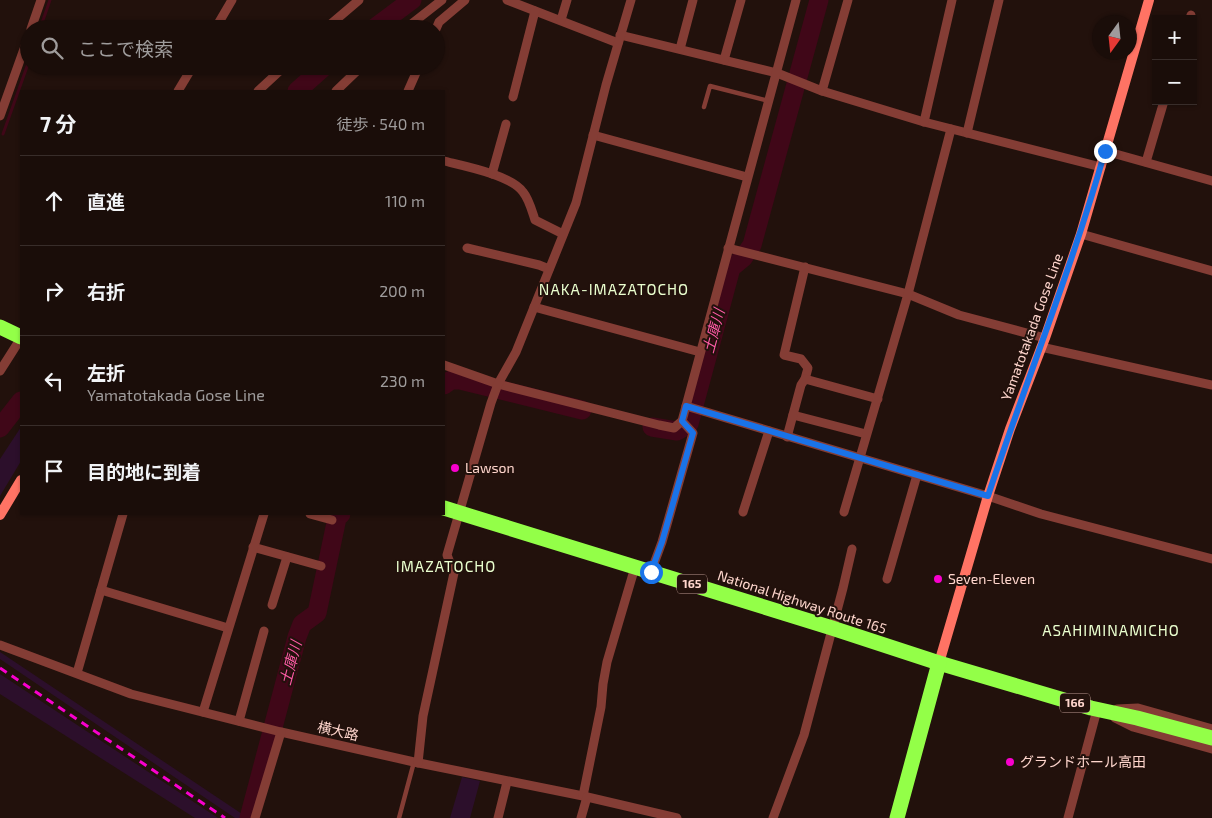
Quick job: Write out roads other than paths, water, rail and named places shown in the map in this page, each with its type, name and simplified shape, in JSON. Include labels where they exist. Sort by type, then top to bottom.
[{"type":"highway","points":[[0,327],[20,337]]},
{"type":"highway","name":"National Highway Route 165","points":[[445,508],[939,663]]},
{"type":"highway","points":[[897,818],[939,663]]},
{"type":"highway","name":"166","points":[[939,663],[1097,710],[1137,718],[1212,738]]},
{"type":"main road","name":"Yamatotakada Gose Line","points":[[939,663],[988,496],[1010,429],[1043,343],[1081,234],[1150,0]]},
{"type":"main road","points":[[0,515],[20,482]]},
{"type":"street","points":[[34,20],[41,0]]},
{"type":"street","points":[[220,20],[232,0]]},
{"type":"street","points":[[335,20],[358,0]]},
{"type":"street","points":[[416,20],[442,0]]},
{"type":"street","points":[[441,20],[465,0]]},
{"type":"street","points":[[507,0],[619,39],[680,49],[777,73],[822,91],[924,122],[1101,167]]},
{"type":"street","points":[[561,20],[566,0]]},
{"type":"street","points":[[416,763],[423,716],[454,573],[448,555],[491,403],[498,384],[516,352],[576,203],[631,0]]},
{"type":"street","points":[[680,49],[693,0]]},
{"type":"street","points":[[724,60],[741,0]]},
{"type":"street","points":[[651,572],[662,542],[693,433],[685,424],[686,406],[796,0]]},
{"type":"street","points":[[822,91],[848,0]]},
{"type":"street","points":[[924,122],[952,0]]},
{"type":"street","points":[[967,133],[999,0]]},
{"type":"street","points":[[513,97],[535,11]]},
{"type":"street","points":[[0,116],[20,60]]},
{"type":"street","points":[[179,90],[187,75]]},
{"type":"street","points":[[259,90],[275,75]]},
{"type":"street","points":[[337,90],[353,75]]},
{"type":"street","points":[[408,90],[415,75]]},
{"type":"street","points":[[1146,162],[1163,105]]},
{"type":"street","points":[[492,174],[506,124]]},
{"type":"street","points":[[844,512],[908,294],[951,129]]},
{"type":"street","points":[[593,135],[747,177]]},
{"type":"street","points":[[1105,151],[1212,181]]},
{"type":"street","points":[[445,161],[492,174],[516,185],[523,192],[535,220],[564,234]]},
{"type":"street","points":[[1081,234],[1212,271]]},
{"type":"street","points":[[467,248],[549,269]]},
{"type":"street","points":[[728,248],[908,294],[959,315],[1043,343],[1212,385]]},
{"type":"street","points":[[787,437],[801,385],[808,368],[801,359],[784,355],[805,267]]},
{"type":"street","points":[[534,307],[700,352]]},
{"type":"street","points":[[0,371],[20,339]]},
{"type":"street","points":[[445,365],[498,384],[659,425],[674,428],[685,424]]},
{"type":"street","points":[[805,379],[878,399]]},
{"type":"street","points":[[686,406],[988,496],[1041,514],[1212,559]]},
{"type":"street","points":[[793,414],[866,434]]},
{"type":"street","points":[[744,512],[769,431]]},
{"type":"street","points":[[887,579],[917,475]]},
{"type":"street","points":[[76,673],[123,515]]},
{"type":"street","points":[[203,712],[264,515]]},
{"type":"street","points":[[314,515],[332,520]]},
{"type":"street","points":[[254,548],[321,566]]},
{"type":"street","points":[[773,818],[804,735],[852,549]]},
{"type":"street","points":[[272,605],[287,557]]},
{"type":"street","points":[[581,818],[602,708],[603,684],[607,662],[635,567]]},
{"type":"street","points":[[101,590],[228,628]]},
{"type":"street","points":[[239,721],[264,631]]},
{"type":"street","name":"横大路","points":[[0,645],[131,694],[416,763],[585,797],[677,818]]},
{"type":"street","points":[[1097,710],[1138,708],[1212,729]]},
{"type":"street","points":[[1097,710],[1133,727],[1212,749]]},
{"type":"street","points":[[1068,818],[1097,710]]},
{"type":"street","points":[[256,818],[275,730]]},
{"type":"street","points":[[498,818],[507,782]]},
{"type":"lane","points":[[704,107],[710,86],[769,101]]},
{"type":"lane","points":[[398,818],[416,763]]},
{"type":"waterway","points":[[43,20],[50,0]]},
{"type":"waterway","points":[[385,20],[412,0]]},
{"type":"waterway","name":"土庫川","points":[[652,427],[677,431],[689,424],[731,268],[743,258],[752,245],[819,0]]},
{"type":"waterway","points":[[3,134],[24,75]]},
{"type":"waterway","points":[[298,90],[315,75]]},
{"type":"waterway","name":"土庫川","points":[[445,384],[451,380],[460,380],[582,410]]},
{"type":"waterway","points":[[0,428],[20,402]]},
{"type":"waterway","name":"土庫川","points":[[249,818],[297,637],[302,624],[317,613],[337,518],[340,515]]},
{"type":"railway","points":[[0,668],[225,818]]},
{"type":"place","name":"Lawson","points":[[455,468]]},
{"type":"place","name":"Seven-Eleven","points":[[938,579]]},
{"type":"place","name":"グランドホール高田","points":[[1010,762]]},
{"type":"district","name":"NAKA-IMAZATOCHO","points":[[614,290]]},
{"type":"district","name":"IMAZATOCHO","points":[[446,567]]},
{"type":"district","name":"ASAHIMINAMICHO","points":[[1111,631]]}]
